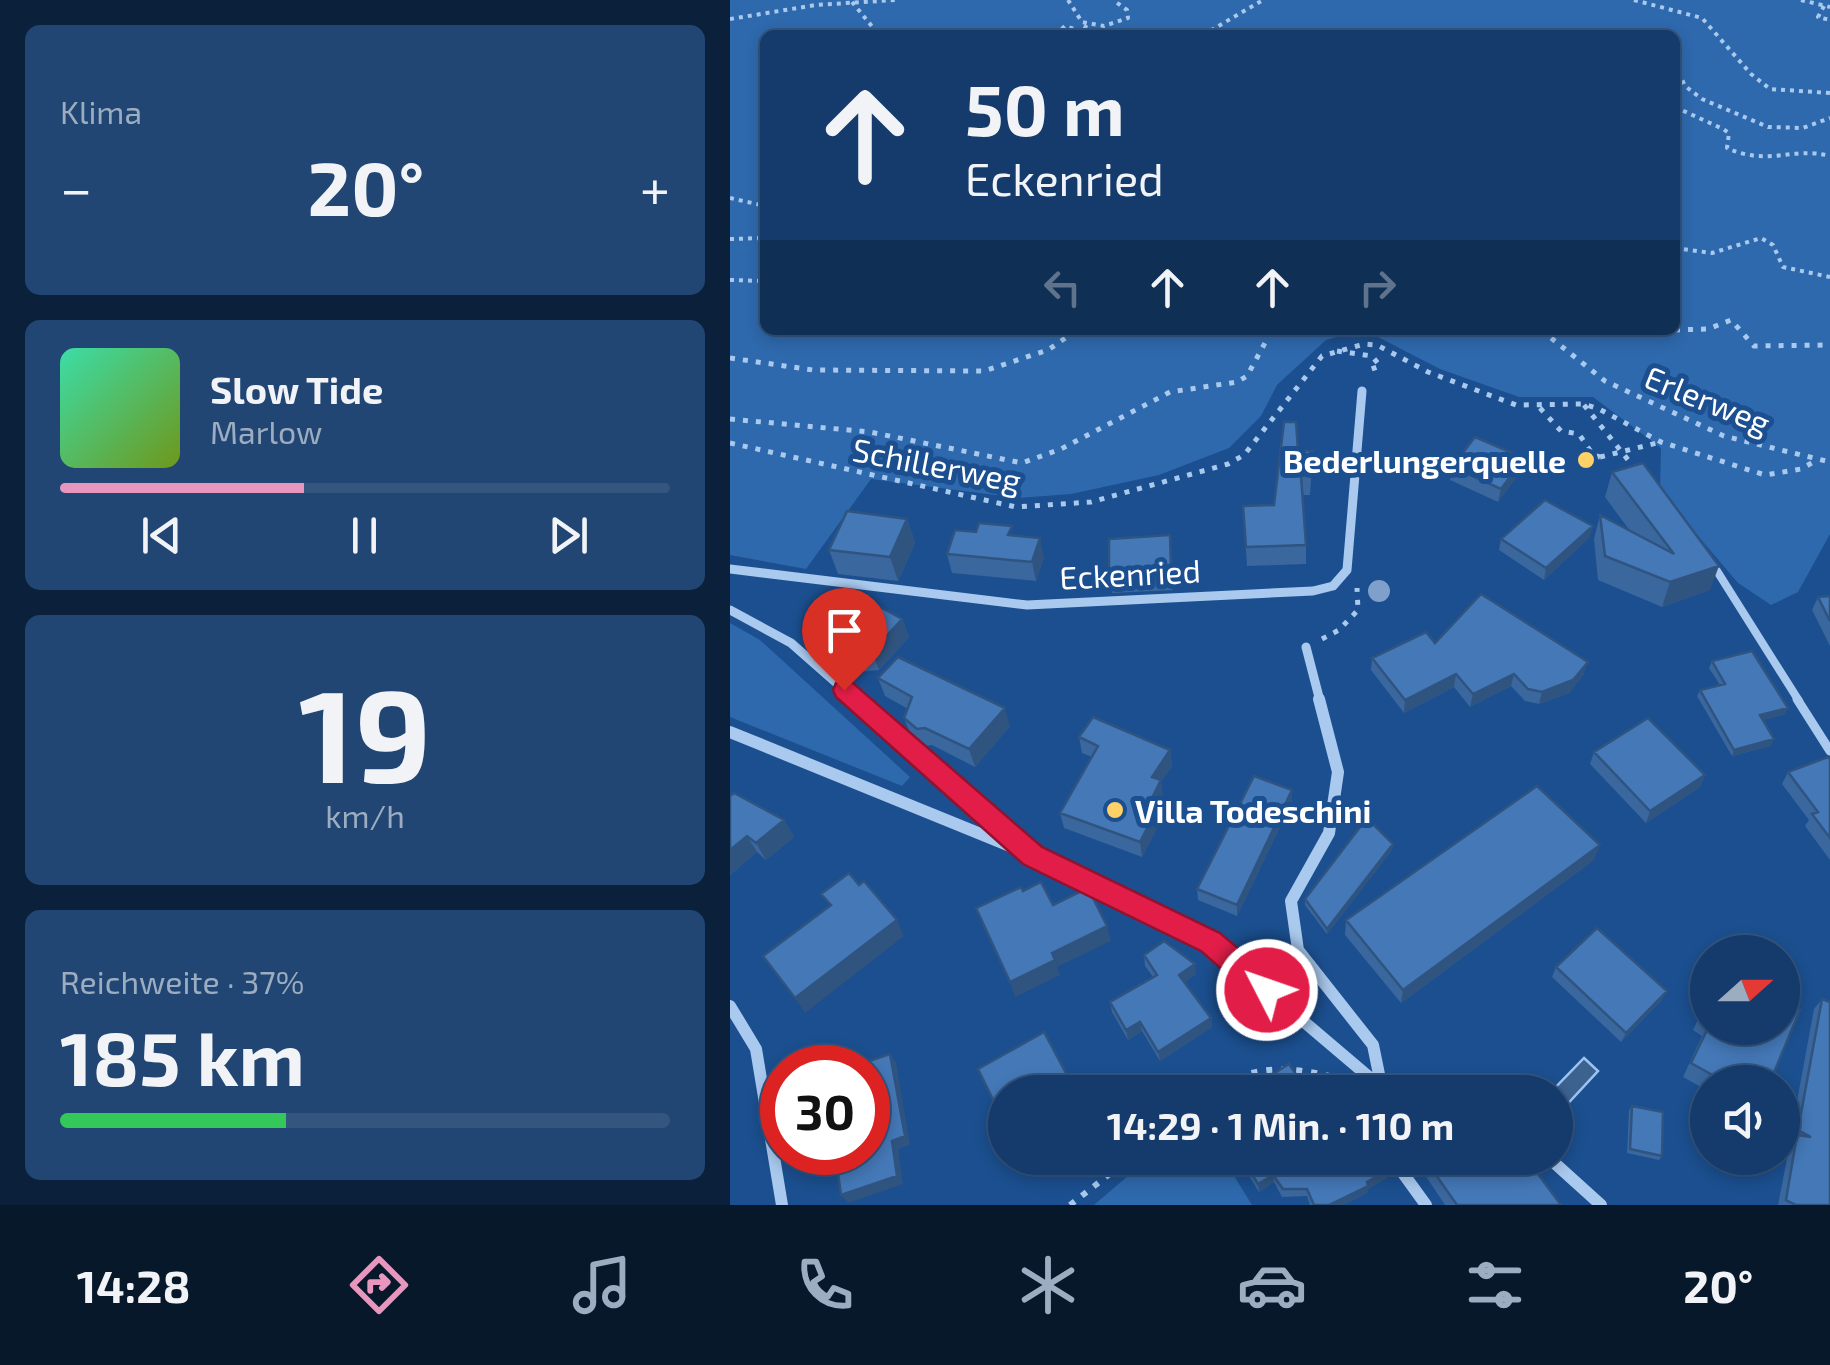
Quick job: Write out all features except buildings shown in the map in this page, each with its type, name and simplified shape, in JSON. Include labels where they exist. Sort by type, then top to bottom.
[{"type":"street","points":[[1348,570],[1362,391]]},
{"type":"street","name":"Eckenried","points":[[730,569],[1027,605],[1313,592],[1334,586],[1348,570]]},
{"type":"street","points":[[730,610],[791,643],[1032,855]]},
{"type":"street","points":[[1306,647],[1338,772],[1329,834],[1291,901],[1298,950],[1373,1046],[1379,1075]]},
{"type":"street","points":[[730,732],[1032,855],[1210,942],[1365,1075]]},
{"type":"street","points":[[730,1006],[756,1049],[782,1205]]},
{"type":"street","points":[[1404,1175],[1426,1205]]},
{"type":"street","points":[[1568,1175],[1601,1205]]},
{"type":"lane","points":[[1717,571],[1830,751]]},
{"type":"path","points":[[730,19],[852,2],[896,0]]},
{"type":"path","points":[[1068,0],[1078,18],[1087,24],[1113,25],[1128,18],[1127,10],[1113,0]]},
{"type":"path","points":[[1212,30],[1263,0]]},
{"type":"path","points":[[1634,0],[1702,18],[1750,74],[1770,88],[1830,93]]},
{"type":"path","points":[[1801,0],[1827,7],[1818,17],[1830,20]]},
{"type":"path","points":[[852,2],[876,30]]},
{"type":"path","points":[[1084,30],[1087,24]]},
{"type":"path","points":[[1680,75],[1685,86],[1702,98],[1768,127],[1803,128],[1830,118]]},
{"type":"path","points":[[1680,110],[1692,118],[1724,128],[1730,133],[1727,148],[1743,156],[1761,161],[1812,152],[1830,156]]},
{"type":"path","points":[[730,198],[760,205]]},
{"type":"path","points":[[730,240],[760,238]]},
{"type":"path","points":[[1680,250],[1712,256],[1743,241],[1761,238],[1773,246],[1783,267],[1830,277]]},
{"type":"path","points":[[730,280],[760,281]]},
{"type":"path","points":[[1680,330],[1708,329],[1732,320],[1754,346],[1830,345]]},
{"type":"path","points":[[730,358],[813,370],[984,371],[1048,350],[1069,335]]},
{"type":"path","points":[[730,420],[870,432],[1022,463],[1061,449],[1158,396],[1237,382],[1247,376],[1269,335]]},
{"type":"path","name":"Erlerweg","points":[[1547,335],[1605,381],[1724,436],[1817,460]]},
{"type":"path","points":[[1334,351],[1377,345],[1428,372],[1516,404],[1583,404],[1661,442],[1765,474],[1801,468],[1817,460],[1830,462]]},
{"type":"path","points":[[1334,351],[1372,356],[1380,366],[1361,372],[1368,379],[1362,391]]},
{"type":"path","name":"Schillerweg","points":[[730,443],[1016,506],[1091,502],[1228,464],[1244,455],[1322,356],[1334,351]]},
{"type":"path","points":[[1583,404],[1644,480]]},
{"type":"path","points":[[1540,407],[1558,429],[1570,436],[1578,434],[1593,456],[1600,458],[1661,442]]},
{"type":"path","points":[[1306,647],[1339,630],[1358,610],[1356,580],[1348,570]]},
{"type":"path","points":[[1240,1075],[1284,1064],[1325,1075]]},
{"type":"path","points":[[1070,1205],[1108,1175]]},
{"type":"shaded area","points":[[730,0],[1830,0],[1830,534],[1798,592],[1771,605],[1738,583],[1660,491],[1661,448],[1593,397],[1519,397],[1440,369],[1374,335],[1680,335],[1680,30],[760,30],[760,335],[1344,335],[1326,340],[1277,385],[1261,416],[1229,448],[1159,475],[1071,494],[1018,498],[871,479],[806,569],[730,555]]},
{"type":"shaded area","points":[[730,623],[760,640],[910,777],[902,786],[730,717]]},
{"type":"shaded area","points":[[1584,1058],[1598,1071],[1573,1098],[1573,1075],[1568,1075]]},
{"type":"shaded area","points":[[1129,1175],[1233,1175],[1252,1205],[1094,1205]]},
{"type":"place","name":"Bederlungerquelle","points":[[1586,460]]},
{"type":"place","name":"Villa Todeschini","points":[[1115,810]]},
{"type":"route","points":[[844,690],[1032,855],[1210,942],[1267,990]]}]
